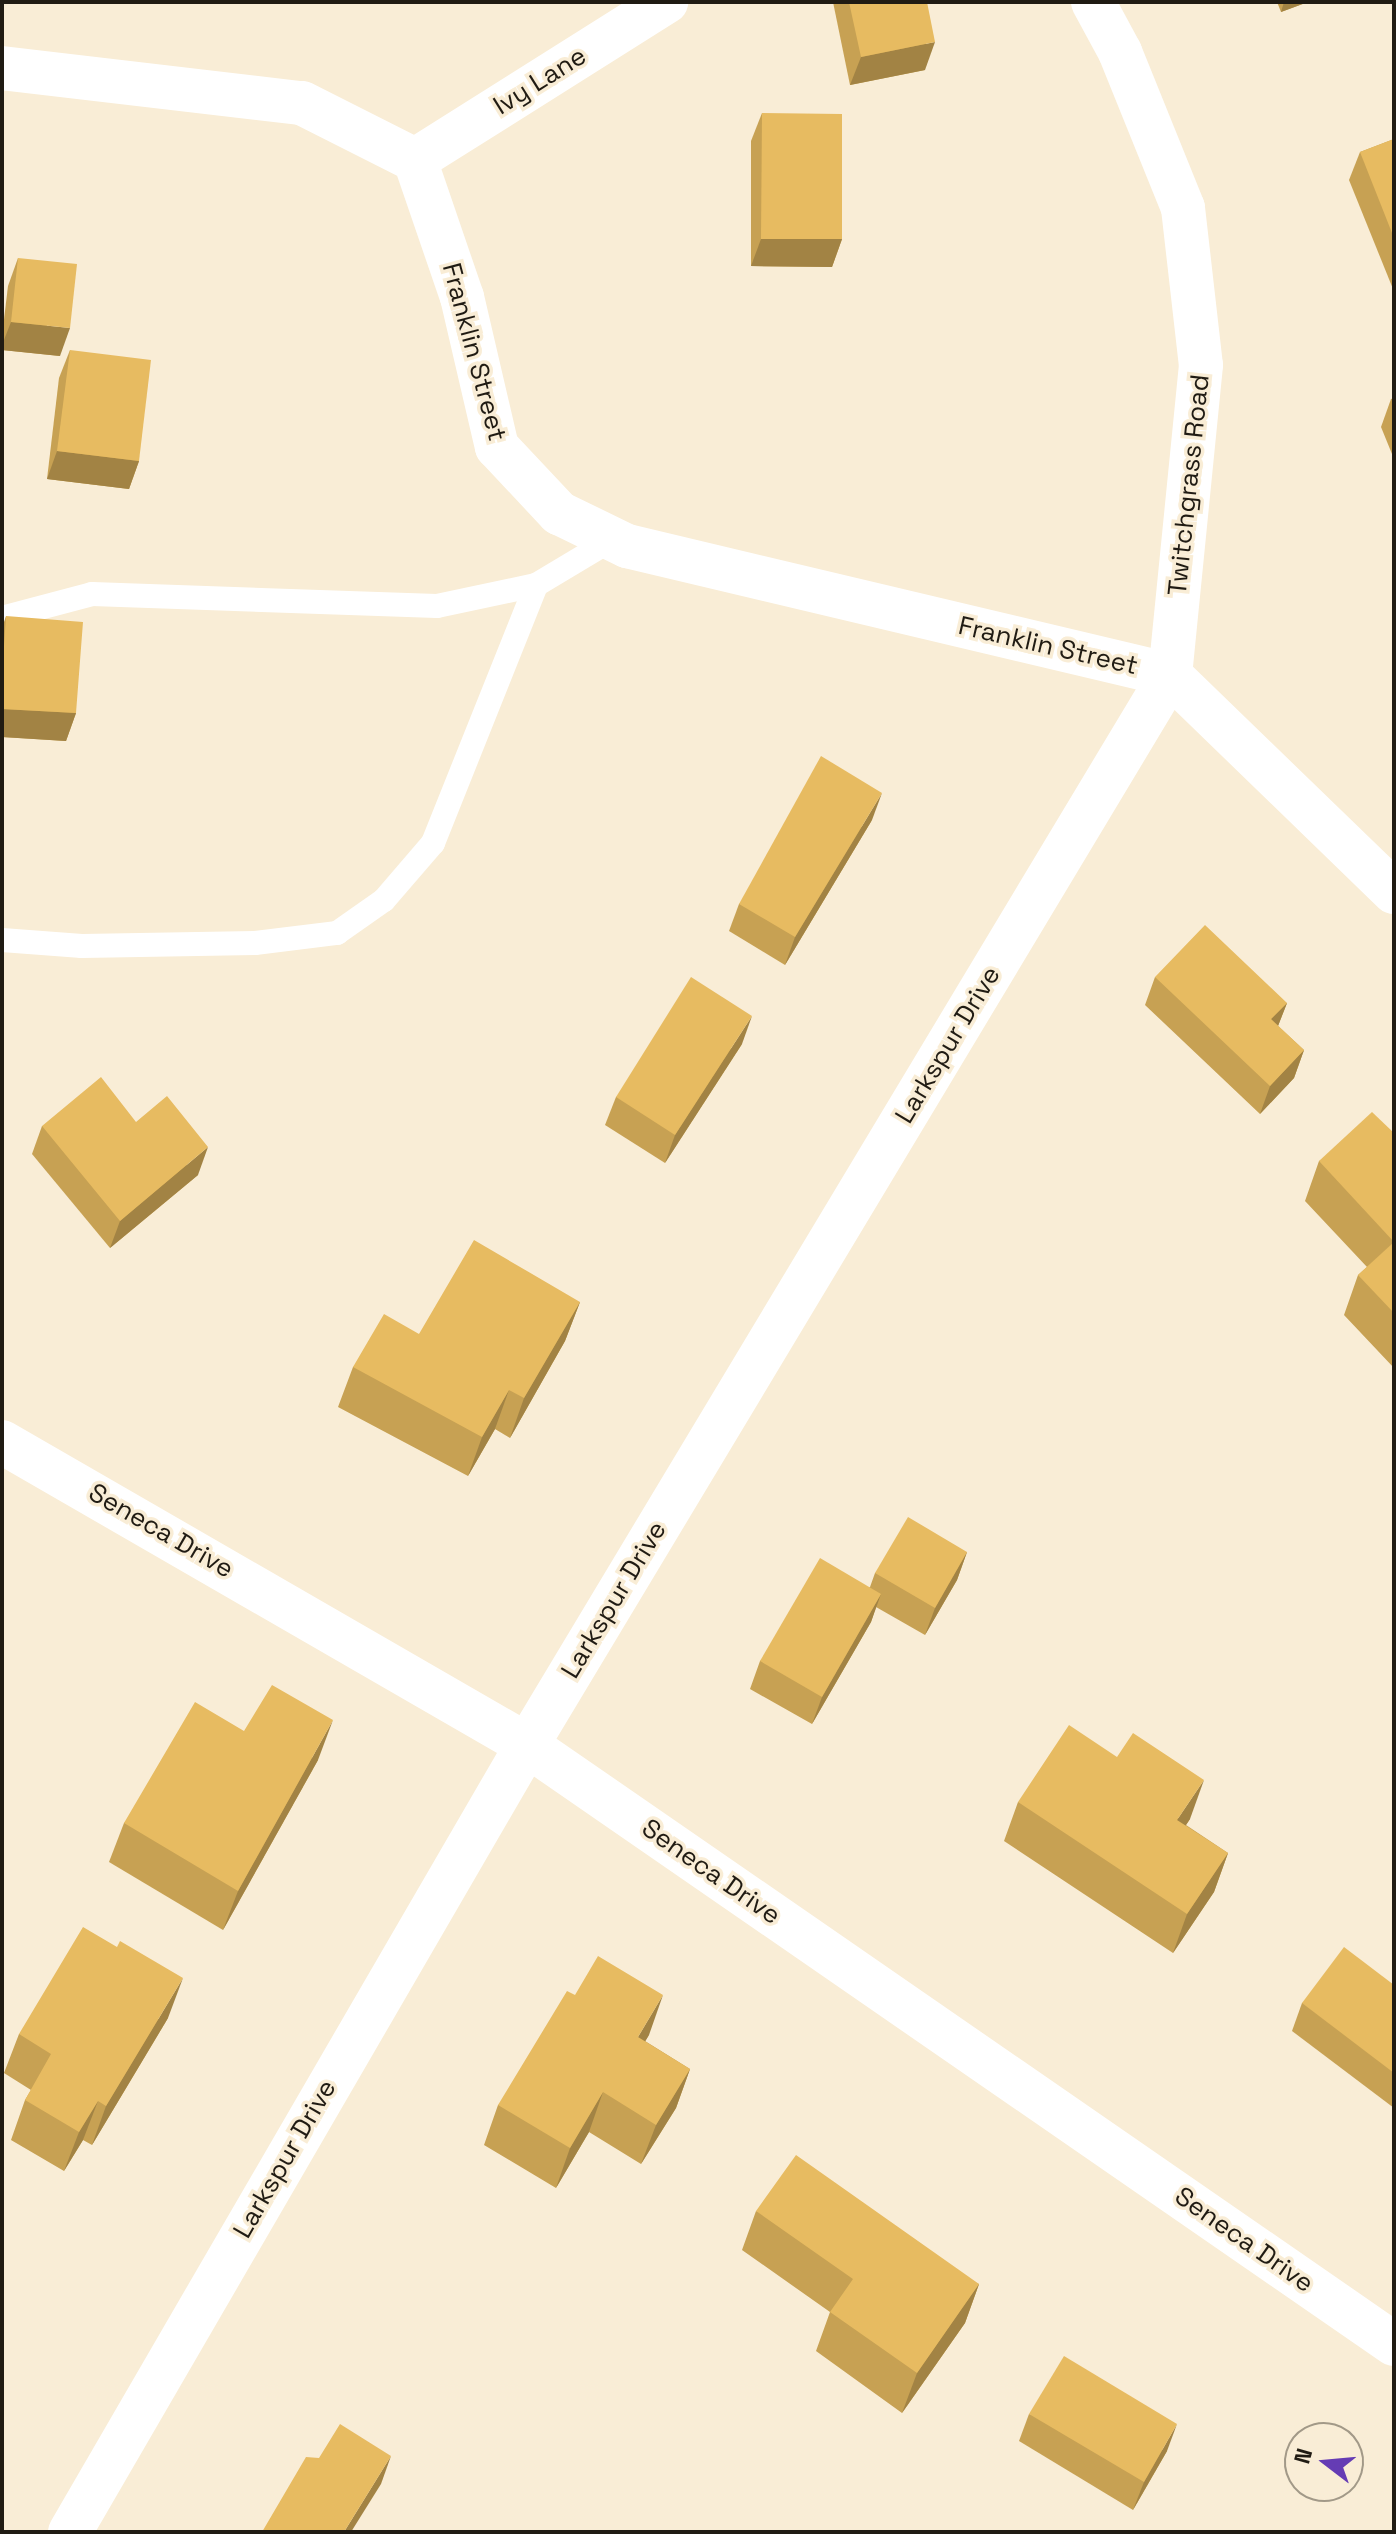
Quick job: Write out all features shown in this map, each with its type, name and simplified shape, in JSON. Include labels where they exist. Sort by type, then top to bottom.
[{"type":"street","name":"Ivy Lane","points":[[415,160],[666,2]]},
{"type":"street","name":"Twitchgrass Road","points":[[1093,2],[1120,52],[1183,208],[1201,365],[1170,675]]},
{"type":"street","points":[[2,68],[302,103],[415,160]]},
{"type":"street","name":"Franklin Street","points":[[415,160],[462,297],[497,447],[559,513],[613,539],[1170,675]]},
{"type":"street","points":[[1170,675],[1394,892]]},
{"type":"street","name":"Larkspur Drive","points":[[70,2532],[527,1745],[1170,675]]},
{"type":"street","name":"Seneca Drive","points":[[2,1442],[527,1745],[1394,2344]]},
{"type":"lane","points":[[2,618],[92,594],[437,606],[536,585],[613,539]]},
{"type":"lane","points":[[2,940],[82,946],[255,943],[337,933],[384,900],[433,843],[536,585]]},
{"type":"building","points":[[849,2],[927,2],[935,42],[861,57]]},
{"type":"building","points":[[762,113],[842,114],[842,239],[761,239]]},
{"type":"building","points":[[1394,139],[1394,238],[1360,152]]},
{"type":"building","points":[[18,258],[77,264],[70,328],[11,322]]},
{"type":"building","points":[[70,350],[151,360],[139,461],[57,451]]},
{"type":"building","points":[[6,616],[83,622],[76,713],[2,709],[2,646]]},
{"type":"building","points":[[821,756],[882,793],[795,937],[739,904]]},
{"type":"building","points":[[1205,925],[1287,1003],[1271,1019],[1304,1050],[1270,1086],[1155,977]]},
{"type":"building","points":[[691,977],[752,1016],[675,1135],[616,1097]]},
{"type":"building","points":[[101,1077],[136,1122],[167,1096],[208,1147],[120,1221],[42,1126]]},
{"type":"building","points":[[1372,1112],[1394,1133],[1394,1242],[1319,1161]]},
{"type":"building","points":[[474,1240],[580,1302],[524,1398],[509,1390],[482,1437],[353,1367],[384,1314],[419,1334]]},
{"type":"building","points":[[1394,1242],[1394,1313],[1358,1275]]},
{"type":"building","points":[[908,1517],[967,1552],[935,1608],[875,1573]]},
{"type":"building","points":[[820,1558],[881,1594],[822,1697],[760,1661]]},
{"type":"building","points":[[272,1685],[333,1720],[238,1891],[124,1823],[195,1702],[244,1731]]},
{"type":"building","points":[[1069,1725],[1117,1757],[1133,1733],[1204,1780],[1177,1820],[1228,1853],[1187,1914],[1018,1802]]},
{"type":"building","points":[[83,1927],[117,1947],[120,1941],[183,1978],[106,2106],[98,2101],[79,2132],[25,2100],[51,2054],[19,2034]]},
{"type":"building","points":[[1344,1947],[1394,1985],[1394,2073],[1302,2003]]},
{"type":"building","points":[[598,1956],[663,1995],[638,2037],[690,2069],[656,2125],[603,2092],[570,2148],[498,2105],[567,1991],[575,1995]]},
{"type":"building","points":[[796,2155],[979,2284],[917,2373],[830,2312],[853,2279],[756,2211]]},
{"type":"building","points":[[1064,2356],[1177,2424],[1144,2482],[1029,2414]]},
{"type":"building","points":[[340,2424],[391,2456],[344,2532],[262,2532],[306,2457],[319,2458]]}]
